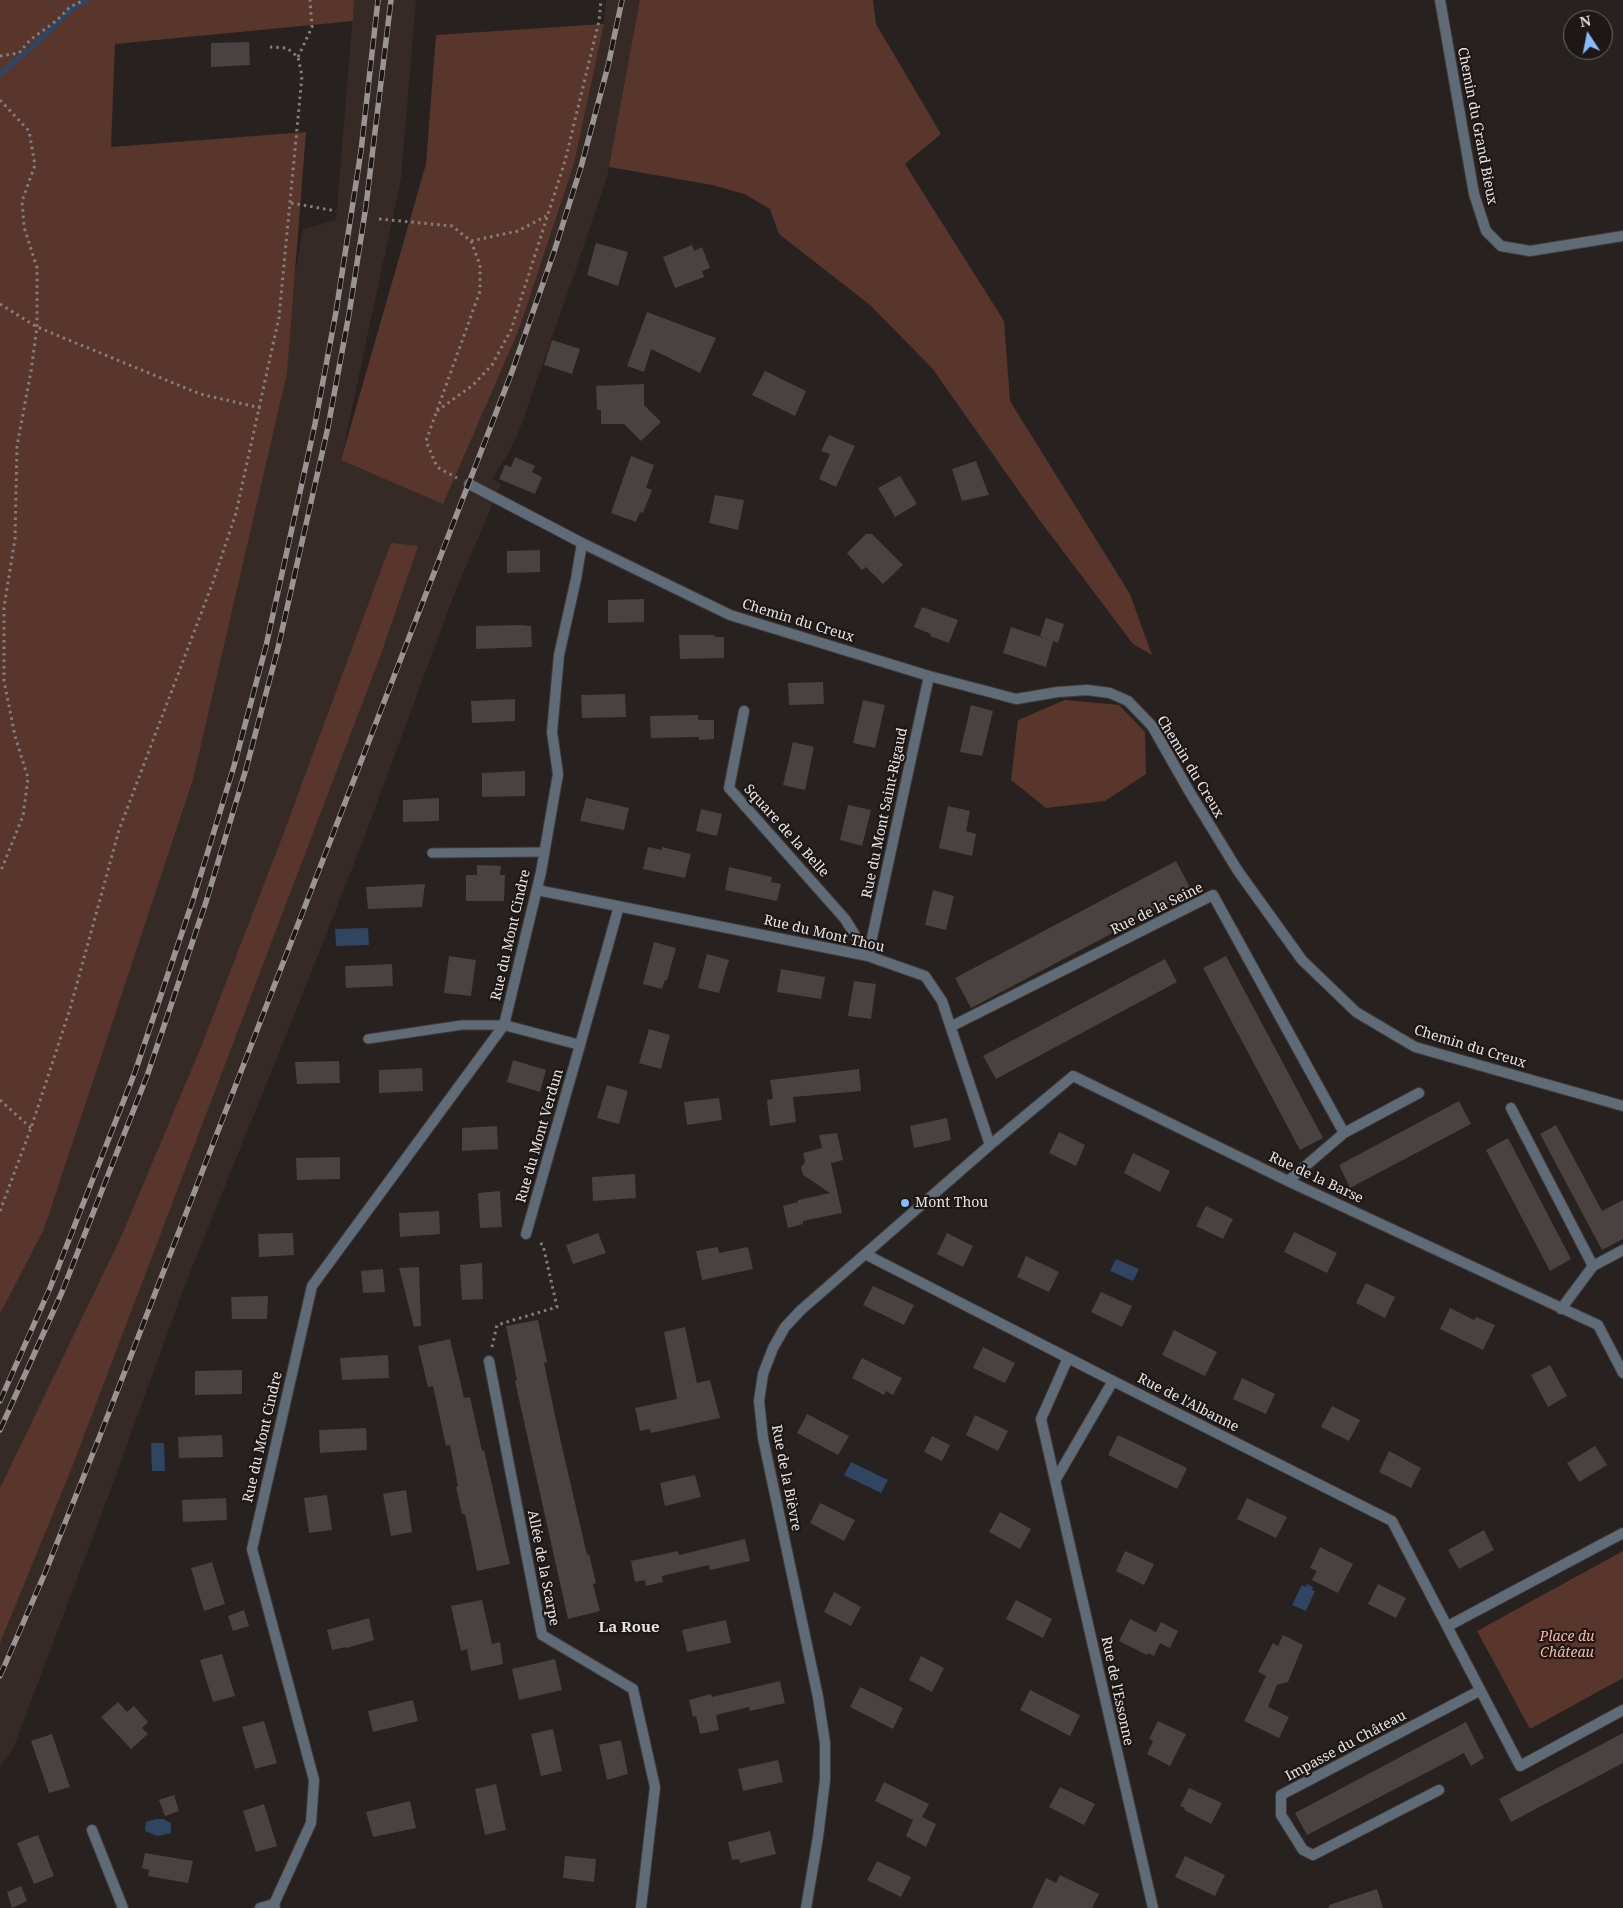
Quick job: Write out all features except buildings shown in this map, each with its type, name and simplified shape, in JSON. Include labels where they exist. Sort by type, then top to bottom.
[{"type":"street","name":"Chemin du Grand Bieux","points":[[1440,0],[1474,194],[1486,231],[1501,246],[1530,251],[1623,236]]},
{"type":"street","name":"Chemin du Creux","points":[[468,484],[582,544],[730,615],[929,676],[1016,699],[1058,692],[1087,690],[1110,693],[1128,701],[1152,726],[1238,871],[1302,960],[1356,1012],[1415,1047],[1623,1106]]},
{"type":"street","name":"Rue du Mont Cindre","points":[[274,1906],[311,1823],[314,1780],[252,1549],[312,1286],[504,1024],[537,890],[558,774],[552,732],[559,656],[582,544]]},
{"type":"street","name":"Rue du Mont Saint-Rigaud","points":[[868,956],[929,676]]},
{"type":"street","name":"Square de la Belle","points":[[744,711],[729,788],[845,919],[868,956]]},
{"type":"street","name":"Rue du Mont Thou","points":[[537,890],[868,956],[925,976],[942,1001],[952,1026],[990,1145]]},
{"type":"street","name":"Rue de la Seine","points":[[952,1026],[1214,895],[1344,1133]]},
{"type":"street","name":"Rue du Mont Verdun","points":[[526,1234],[619,906]]},
{"type":"street","points":[[504,1024],[580,1045]]},
{"type":"street","name":"Rue de la Barse","points":[[990,1145],[1073,1076],[1288,1181],[1598,1325],[1623,1373]]},
{"type":"street","points":[[1288,1181],[1344,1133],[1419,1093]]},
{"type":"street","points":[[1511,1108],[1593,1266]]},
{"type":"street","name":"Rue de la Bièvre","points":[[806,1908],[825,1780],[825,1743],[818,1697],[762,1438],[759,1401],[763,1374],[773,1348],[785,1327],[801,1310],[990,1145]]},
{"type":"street","points":[[1561,1309],[1593,1266],[1623,1250]]},
{"type":"street","name":"Rue de l'Albanne","points":[[865,1254],[1392,1521],[1448,1626]]},
{"type":"street","name":"Rue de l'Essonne","points":[[1068,1358],[1042,1420],[1153,1908]]},
{"type":"street","name":"Allée de la Scarpe","points":[[489,1361],[542,1635],[633,1689],[655,1787],[641,1908]]},
{"type":"street","points":[[1056,1479],[1113,1381]]},
{"type":"street","points":[[1623,1532],[1448,1626],[1479,1691],[1520,1766],[1623,1710]]},
{"type":"street","name":"Impasse du Château","points":[[1439,1790],[1313,1855],[1302,1850],[1281,1815],[1281,1796],[1479,1691]]},
{"type":"street","points":[[92,1830],[123,1908]]},
{"type":"street","points":[[260,1908],[274,1906]]},
{"type":"lane","name":"Rue du Mont Cindre","points":[[432,853],[544,852]]},
{"type":"lane","points":[[368,1038],[462,1025],[504,1024]]},
{"type":"path","points":[[0,56],[19,53],[30,40],[56,21],[70,7],[84,0]]},
{"type":"path","points":[[0,1211],[70,1009],[119,830],[213,582],[236,513],[261,408],[279,317],[302,76],[298,57],[312,27],[310,0]]},
{"type":"path","points":[[437,411],[472,385],[492,365],[512,330],[565,160],[599,21],[602,0]]},
{"type":"path","points":[[270,47],[287,48],[298,57]]},
{"type":"path","points":[[0,100],[29,131],[35,165],[22,201],[24,227],[37,268],[37,327],[17,446],[15,539],[4,607],[4,681],[15,736],[28,778],[23,816],[0,872]]},
{"type":"path","points":[[291,203],[336,211]]},
{"type":"path","points":[[471,240],[518,231],[546,216]]},
{"type":"path","points":[[379,219],[452,226],[471,240],[480,264],[480,291],[426,441],[437,467],[468,484]]},
{"type":"path","points":[[0,304],[37,327],[200,394],[261,408]]},
{"type":"path","points":[[0,1100],[30,1128]]},
{"type":"path","points":[[489,1361],[497,1324],[557,1307],[543,1245],[526,1234]]},
{"type":"shaded area","points":[[354,0],[416,0],[401,179],[341,460],[443,503],[518,332],[574,164],[604,24],[606,0],[654,0],[606,180],[521,426],[510,451],[492,479],[501,484],[454,595],[361,846],[185,1285],[111,1489],[13,1749],[0,1766],[0,1249],[254,504],[303,229],[336,220]]},
{"type":"green space","points":[[0,0],[354,0],[353,21],[115,44],[111,147],[306,132],[287,373],[193,779],[44,1229],[0,1314]]},
{"type":"green space","points":[[640,0],[873,0],[876,24],[941,134],[905,164],[1004,321],[1010,401],[1130,594],[1152,655],[1133,644],[1035,514],[932,368],[870,305],[779,234],[770,209],[744,194],[712,185],[609,167]]},
{"type":"green space","points":[[604,24],[574,164],[518,332],[443,504],[341,460],[426,164],[436,35]]},
{"type":"green space","points":[[391,543],[418,546],[381,654],[72,1467],[0,1643],[0,1488],[121,1237],[199,1052],[280,843]]},
{"type":"green space","points":[[1065,700],[1119,705],[1145,732],[1146,774],[1105,801],[1046,808],[1011,780],[1018,720]]},
{"type":"green space","name":"Place du Château","points":[[1623,1551],[1623,1678],[1530,1729],[1477,1631]]},
{"type":"water","points":[[368,928],[369,945],[336,946],[335,929]]},
{"type":"water","points":[[1116,1259],[1139,1269],[1133,1281],[1110,1271]]},
{"type":"water","points":[[151,1443],[164,1443],[165,1471],[152,1471]]},
{"type":"water","points":[[851,1462],[888,1480],[881,1493],[844,1475]]},
{"type":"water","points":[[1307,1584],[1313,1587],[1312,1590],[1315,1591],[1306,1611],[1292,1605],[1302,1585],[1306,1587]]},
{"type":"water","points":[[163,1819],[171,1823],[171,1833],[158,1836],[145,1831],[146,1822]]},
{"type":"waterway","points":[[0,74],[35,44],[71,9],[87,0]]},
{"type":"railway","points":[[0,1401],[50,1288],[135,1072],[194,897],[234,766],[266,646],[315,424],[336,312],[361,151],[378,0]]},
{"type":"railway","points":[[0,1430],[62,1292],[147,1076],[206,902],[246,769],[278,648],[328,427],[349,314],[366,206],[391,0]]},
{"type":"railway","points":[[0,1676],[45,1573],[101,1433],[513,369],[554,252],[581,167],[608,66],[622,0]]},
{"type":"place","name":"Mont Thou","points":[[905,1203]]},
{"type":"district","name":"La Roue","points":[[629,1628]]}]
